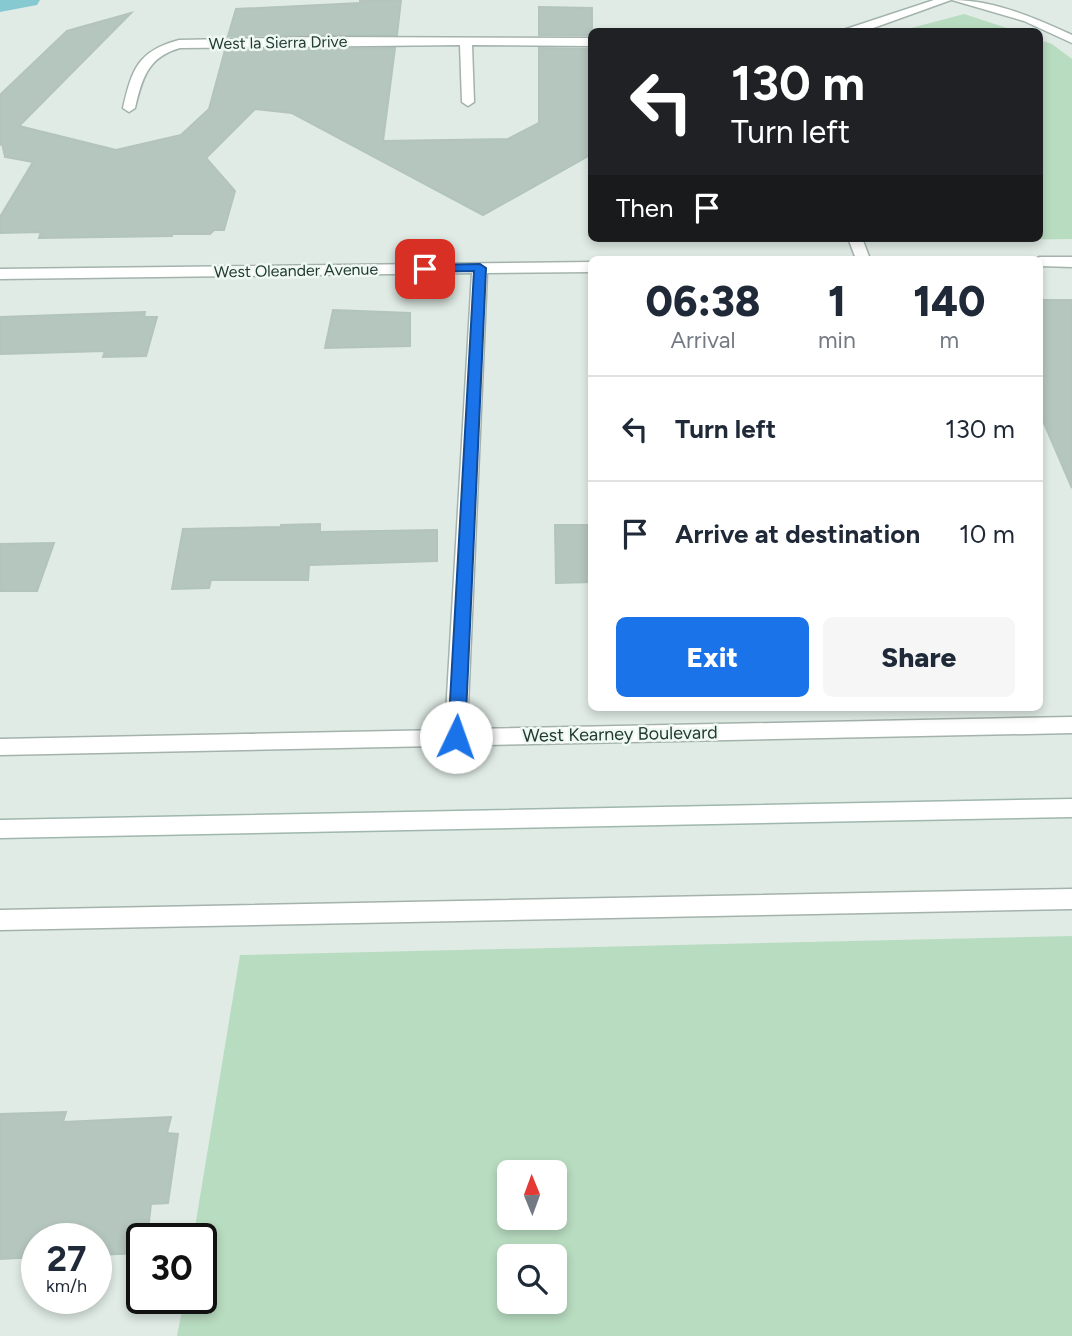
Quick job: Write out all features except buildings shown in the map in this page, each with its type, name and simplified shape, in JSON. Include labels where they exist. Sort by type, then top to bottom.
[{"type":"street","points":[[859,28],[945,0]]},
{"type":"street","points":[[958,0],[1028,19],[1072,39]]},
{"type":"street","points":[[466,41],[468,102]]},
{"type":"street","name":"West la Sierra Drive","points":[[129,108],[139,67],[159,49],[179,44],[588,42]]},
{"type":"street","points":[[1043,262],[1072,261]]},
{"type":"street","name":"West Oleander Avenue","points":[[0,274],[588,267]]},
{"type":"street","points":[[456,737],[480,268]]},
{"type":"street","name":"West Kearney Boulevard","points":[[0,747],[1072,725]]},
{"type":"street","points":[[0,830],[1072,808]]},
{"type":"street","points":[[0,920],[1072,899]]},
{"type":"green space","points":[[964,14],[1007,28],[911,28]]},
{"type":"green space","points":[[1043,41],[1052,44],[1072,59],[1072,239],[1043,239]]},
{"type":"green space","points":[[1072,936],[1072,1336],[177,1336],[181,1314],[217,1314],[217,1223],[196,1223],[240,955]]},
{"type":"waterway","points":[[0,5],[28,0]]},
{"type":"route","points":[[425,269],[480,268],[456,737]]}]
